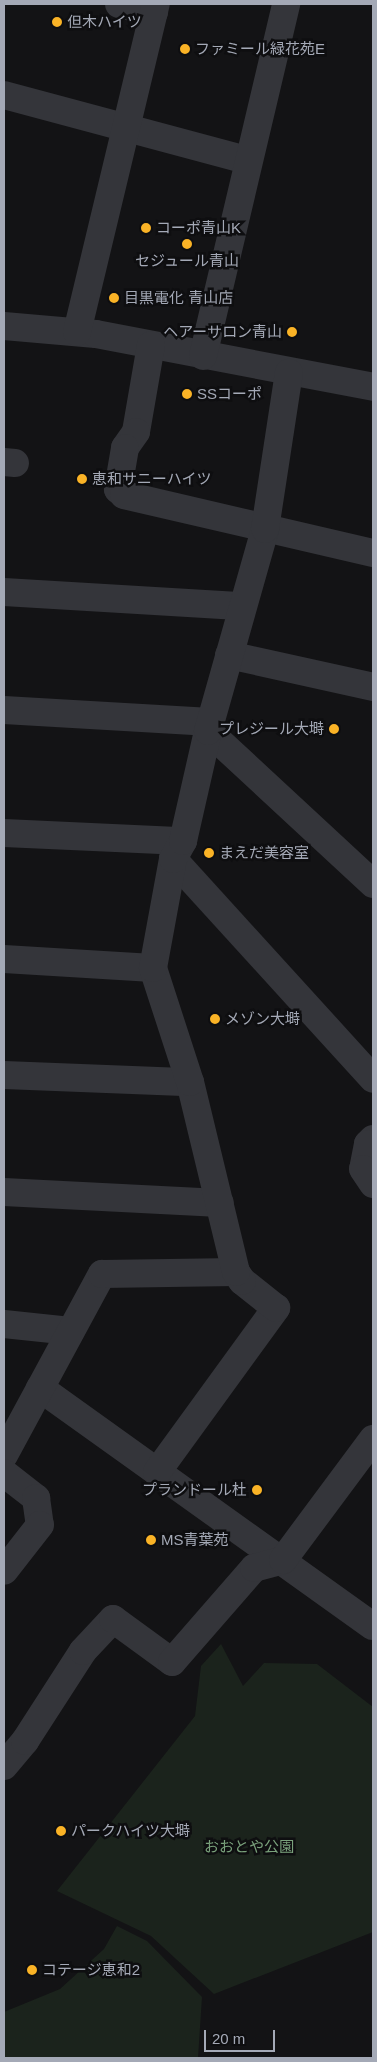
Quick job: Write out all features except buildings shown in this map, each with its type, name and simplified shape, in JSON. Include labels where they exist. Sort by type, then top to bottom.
[{"type":"street","points":[[77,332],[124,129],[155,8],[118,4]]},
{"type":"street","points":[[203,356],[247,160],[286,4]]},
{"type":"street","points":[[4,95],[124,129],[247,160]]},
{"type":"street","points":[[4,326],[77,332],[289,373],[373,387]]},
{"type":"street","points":[[151,345],[136,432],[125,448],[118,489],[124,495],[373,553]]},
{"type":"street","points":[[157,1472],[276,1308],[242,1281],[236,1272],[190,1082],[153,968],[178,850],[209,727],[265,529],[289,373]]},
{"type":"street","points":[[4,592],[243,606]]},
{"type":"street","points":[[229,655],[373,688]]},
{"type":"street","points":[[4,710],[209,727],[373,884]]},
{"type":"street","points":[[4,833],[178,850],[373,1080]]},
{"type":"street","points":[[4,959],[153,968]]},
{"type":"street","points":[[4,1076],[190,1082]]},
{"type":"street","points":[[373,1139],[368,1144],[363,1169],[373,1184]]},
{"type":"street","points":[[4,1192],[220,1203]]},
{"type":"street","points":[[5,1450],[102,1274],[236,1272]]},
{"type":"street","points":[[4,1324],[71,1331]]},
{"type":"street","points":[[40,1388],[373,1626]]},
{"type":"street","points":[[4,1766],[25,1741],[83,1652],[113,1619],[172,1662],[254,1568],[283,1560],[373,1439]]},
{"type":"street","points":[[4,1474],[36,1498],[40,1526],[4,1571]]},
{"type":"green space","name":"おおとや公園","points":[[221,1644],[243,1686],[264,1663],[317,1664],[373,1707],[373,1932],[214,1994],[151,1936],[57,1891],[195,1716],[201,1666]]},
{"type":"green space","points":[[117,1926],[147,1941],[202,1997],[198,2058],[4,2058],[4,2012],[60,1989],[104,1949]]},
{"type":"place","name":"但木ハイツ","points":[[57,22]]},
{"type":"place","name":"ファミール緑花苑E","points":[[185,49]]},
{"type":"place","name":"コーポ青山K","points":[[146,228]]},
{"type":"place","name":"セジュール青山","points":[[187,244]]},
{"type":"place","name":"目黒電化 青山店","points":[[114,298]]},
{"type":"place","name":"ヘアーサロン青山","points":[[292,332]]},
{"type":"place","name":"SSコーポ","points":[[187,394]]},
{"type":"place","name":"恵和サニーハイツ","points":[[82,479]]},
{"type":"place","name":"プレジール大塒","points":[[334,729]]},
{"type":"place","name":"まえだ美容室","points":[[209,853]]},
{"type":"place","name":"メゾン大塒","points":[[215,1019]]},
{"type":"place","name":"プランドール杜","points":[[257,1490]]},
{"type":"place","name":"MS青葉苑","points":[[151,1540]]},
{"type":"place","name":"パークハイツ大塒","points":[[61,1831]]},
{"type":"place","name":"コテージ恵和2","points":[[32,1970]]}]
